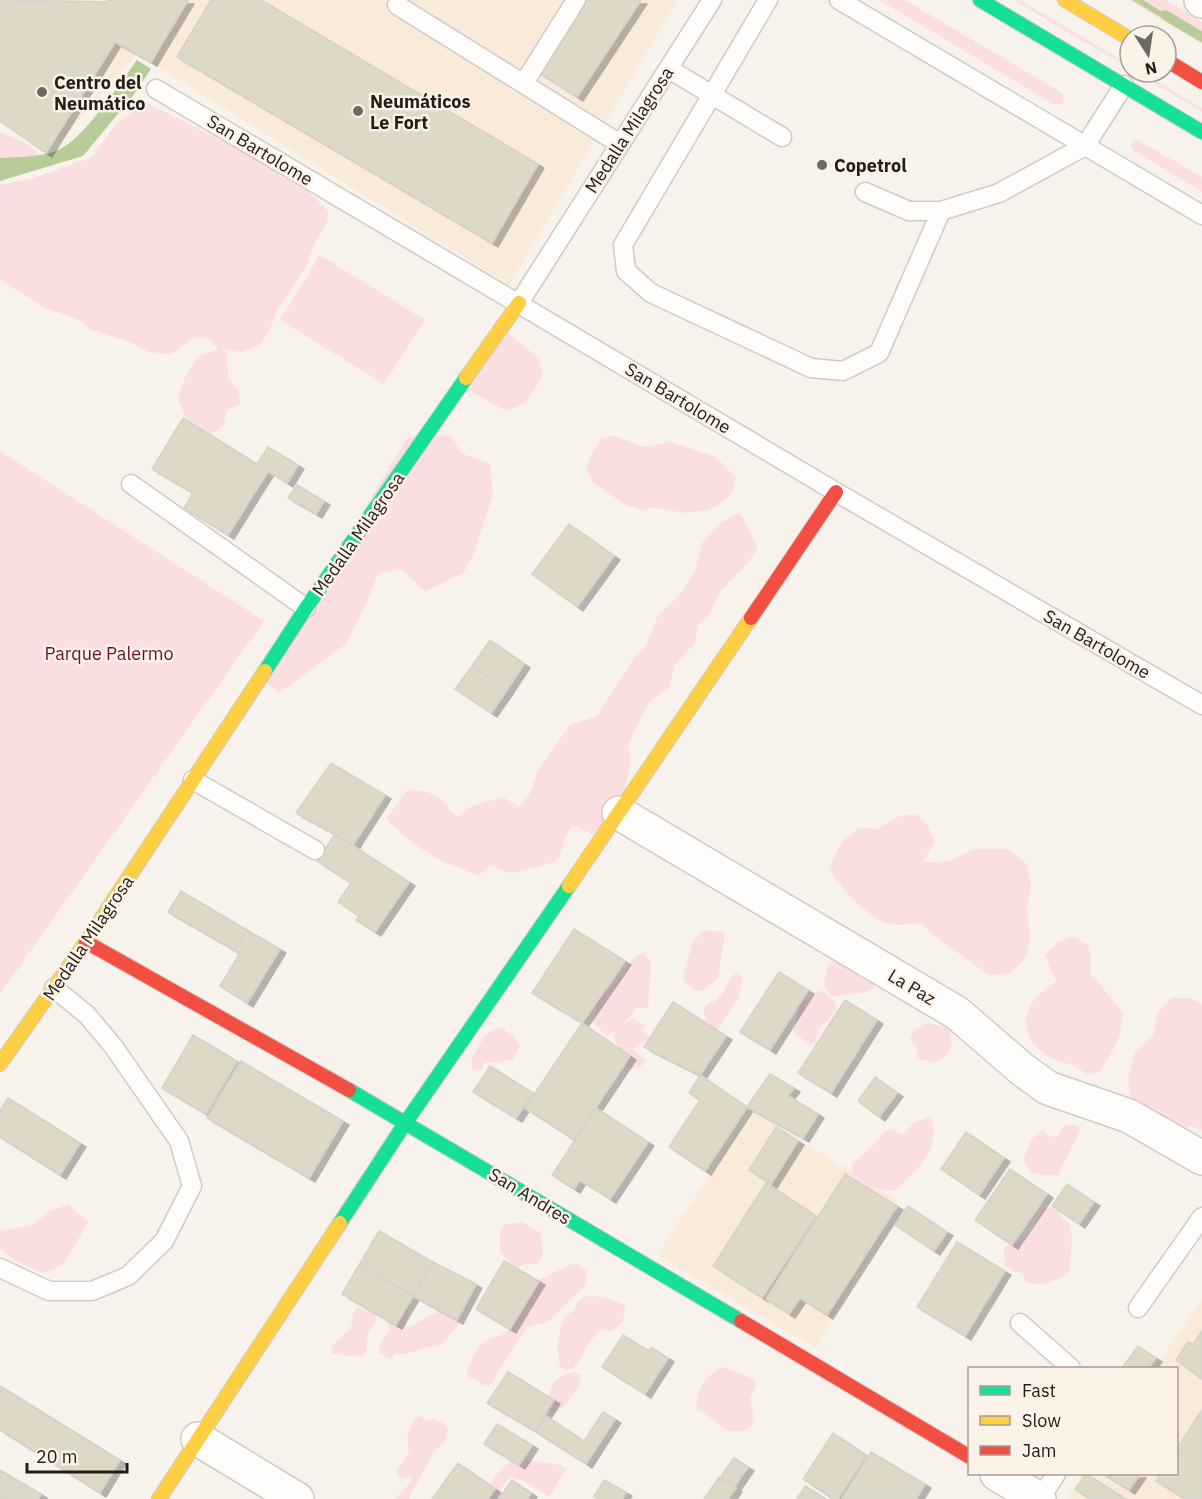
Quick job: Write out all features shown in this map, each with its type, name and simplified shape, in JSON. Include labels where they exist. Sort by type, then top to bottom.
[{"type":"main road","points":[[980,0],[1202,132]]},
{"type":"main road","points":[[1065,0],[1118,32]]},
{"type":"main road","points":[[1178,67],[1202,82]]},
{"type":"main road","name":"Medalla Milagrosa","points":[[0,1064],[86,942],[306,608],[519,303]]},
{"type":"main road","points":[[159,1499],[406,1122],[620,813],[836,492]]},
{"type":"main road","name":"San Andres","points":[[86,942],[406,1122],[968,1456]]},
{"type":"street","name":"La Paz","points":[[620,813],[957,1013],[1023,1070],[1048,1088],[1130,1116],[1202,1158]]},
{"type":"street","points":[[198,1439],[297,1499]]},
{"type":"street","points":[[1000,1475],[1040,1499]]},
{"type":"lane","points":[[524,83],[576,0]]},
{"type":"lane","name":"Medalla Milagrosa","points":[[519,303],[712,0]]},
{"type":"lane","points":[[768,0],[624,245],[626,271],[651,293],[811,368],[843,370],[879,353],[941,211]]},
{"type":"lane","points":[[839,0],[1202,215]]},
{"type":"lane","points":[[397,5],[620,144]]},
{"type":"lane","points":[[669,69],[782,138]]},
{"type":"lane","points":[[865,192],[909,211],[941,211],[999,193],[1085,146],[1124,85]]},
{"type":"lane","name":"San Bartolome","points":[[156,88],[836,492],[1202,705]]},
{"type":"lane","points":[[131,484],[306,608]]},
{"type":"lane","points":[[193,780],[315,850]]},
{"type":"lane","points":[[0,1268],[49,1291],[92,1291],[128,1276],[164,1241],[192,1186],[179,1141],[126,1065],[87,1015],[54,988]]},
{"type":"lane","points":[[1138,1308],[1202,1216]]},
{"type":"lane","points":[[1020,1323],[1070,1367]]},
{"type":"lane","points":[[1040,1499],[1055,1475]]},
{"type":"shaded area","points":[[0,0],[678,0],[509,285],[137,54],[61,141],[0,119]]},
{"type":"shaded area","points":[[1132,0],[1143,0],[1177,21],[1172,24]]},
{"type":"shaded area","points":[[137,60],[151,69],[132,97],[83,156],[0,181],[0,158],[50,153],[67,145],[78,136],[100,111]]},
{"type":"shaded area","points":[[752,1110],[899,1201],[816,1348],[657,1255]]},
{"type":"shaded area","points":[[1202,1300],[1202,1499],[1072,1499],[1068,1497],[1083,1475],[1178,1475],[1178,1367],[1156,1367]]},
{"type":"green space","points":[[879,0],[905,0],[1062,93],[1064,100],[1055,105]]},
{"type":"green space","points":[[1014,0],[1020,0],[1118,58],[1118,62]]},
{"type":"green space","points":[[1128,0],[1166,0],[1202,22],[1202,44],[1178,30],[1178,24],[1168,24]]},
{"type":"green space","points":[[1155,84],[1161,84],[1202,108],[1202,112]]},
{"type":"green space","points":[[147,103],[258,159],[282,177],[309,192],[329,212],[307,266],[277,311],[269,332],[259,346],[241,352],[221,349],[227,353],[228,379],[238,390],[241,403],[227,410],[223,427],[210,434],[189,425],[178,398],[185,377],[198,357],[218,349],[210,340],[195,337],[171,354],[148,352],[131,342],[91,330],[75,318],[47,309],[0,280],[0,185],[33,178],[90,158],[120,120]]},
{"type":"green space","points":[[0,132],[30,145],[40,156],[0,163]]},
{"type":"green space","points":[[1136,139],[1202,177],[1202,192],[1133,150],[1130,145]]},
{"type":"green space","points":[[320,255],[425,320],[384,384],[280,320]]},
{"type":"green space","points":[[507,331],[539,359],[543,377],[525,403],[506,411],[469,390]]},
{"type":"green space","points":[[451,435],[461,453],[490,464],[493,494],[472,559],[463,573],[425,592],[402,569],[378,573],[366,605],[346,644],[279,693],[262,679],[407,438]]},
{"type":"green space","points":[[613,436],[644,447],[670,442],[716,457],[736,478],[731,495],[720,504],[707,510],[686,513],[655,508],[642,510],[626,505],[594,484],[586,470],[601,438]]},
{"type":"green space","name":"Parque Palermo","points":[[0,451],[264,621],[0,994]]},
{"type":"green space","points":[[740,512],[758,547],[749,562],[721,590],[710,614],[698,625],[695,643],[675,665],[669,688],[649,701],[628,745],[631,761],[624,794],[594,835],[572,825],[566,835],[558,860],[540,867],[510,873],[490,866],[479,875],[440,860],[407,838],[386,819],[408,789],[437,796],[457,817],[472,806],[503,797],[519,807],[529,795],[538,770],[570,725],[597,716],[634,658],[647,644],[658,615],[679,596],[695,571],[702,543],[721,523]]},
{"type":"green space","points":[[917,814],[927,825],[935,842],[922,862],[950,861],[976,849],[1009,849],[1027,864],[1031,885],[1027,911],[1030,937],[1027,956],[1011,973],[989,975],[930,933],[922,923],[890,924],[871,915],[840,884],[829,867],[842,842],[859,828],[878,829],[899,816]]},
{"type":"green space","points":[[705,930],[725,932],[718,979],[702,991],[693,990],[683,976],[693,941]]},
{"type":"green space","points":[[1074,937],[1088,945],[1091,958],[1090,974],[1123,1012],[1116,1044],[1109,1057],[1099,1072],[1086,1075],[1075,1066],[1054,1059],[1039,1049],[1029,1036],[1026,1020],[1032,1003],[1056,981],[1045,956],[1057,942]]},
{"type":"green space","points":[[644,953],[651,963],[648,1008],[636,1008],[624,1024],[633,1019],[645,1025],[642,1031],[650,1038],[633,1049],[646,1061],[641,1066],[630,1070],[625,1066],[630,1056],[614,1039],[615,1031],[607,1036],[593,1023],[598,1000],[613,986],[622,971],[635,957]]},
{"type":"green space","points":[[838,955],[873,974],[874,988],[863,993],[831,996],[824,985],[827,968]]},
{"type":"green space","points":[[736,973],[743,978],[738,998],[718,1029],[713,1030],[703,1011],[711,1001],[715,1002],[718,999]]},
{"type":"green space","points":[[821,990],[835,1002],[836,1010],[819,1030],[816,1041],[810,1045],[793,1032],[800,1004]]},
{"type":"green space","points":[[1171,998],[1191,998],[1202,1005],[1202,1131],[1191,1126],[1178,1128],[1131,1100],[1128,1077],[1135,1053],[1153,1036],[1158,1013]]},
{"type":"green space","points":[[927,1023],[949,1028],[952,1044],[944,1057],[935,1062],[917,1059],[917,1048],[910,1040],[913,1031]]},
{"type":"green space","points":[[499,1027],[513,1035],[520,1045],[513,1060],[484,1063],[482,1069],[473,1071],[471,1060],[485,1035]]},
{"type":"green space","points":[[931,1117],[934,1129],[930,1149],[919,1166],[896,1191],[873,1188],[853,1176],[852,1164],[871,1148],[884,1132],[890,1130],[904,1135],[914,1122]]},
{"type":"green space","points":[[1065,1125],[1076,1125],[1080,1129],[1058,1175],[1031,1173],[1024,1159],[1033,1138],[1044,1130],[1049,1136],[1057,1137]]},
{"type":"green space","points":[[68,1204],[88,1222],[61,1265],[42,1273],[15,1260],[0,1249],[0,1231],[32,1225],[49,1212]]},
{"type":"green space","points":[[1044,1208],[1057,1208],[1062,1219],[1068,1222],[1072,1234],[1069,1273],[1048,1283],[1032,1284],[1026,1282],[1022,1273],[1014,1272],[1005,1265],[1004,1248],[1023,1240]]},
{"type":"green space","points":[[523,1222],[541,1233],[543,1254],[538,1263],[515,1267],[500,1252],[500,1231],[503,1225]]},
{"type":"green space","points":[[576,1264],[587,1271],[586,1285],[550,1320],[525,1329],[491,1384],[485,1386],[466,1375],[479,1347],[509,1330],[537,1281],[569,1265]]},
{"type":"green space","points":[[588,1296],[607,1298],[625,1306],[624,1317],[615,1329],[600,1330],[576,1366],[567,1370],[560,1367],[557,1346],[562,1324],[581,1298]]},
{"type":"green space","points":[[397,1297],[408,1309],[406,1325],[408,1328],[432,1314],[445,1311],[458,1312],[460,1323],[440,1346],[394,1354],[392,1359],[379,1353],[379,1346],[390,1328],[383,1316]]},
{"type":"green space","points":[[357,1308],[370,1309],[376,1313],[376,1320],[368,1332],[366,1353],[360,1357],[332,1354],[331,1347],[351,1328],[353,1314]]},
{"type":"green space","points":[[722,1367],[754,1379],[756,1385],[750,1399],[754,1419],[751,1427],[743,1430],[729,1430],[706,1414],[697,1411],[697,1398],[702,1385]]},
{"type":"green space","points":[[574,1372],[581,1375],[576,1392],[559,1410],[554,1413],[548,1411],[543,1405],[556,1380]]},
{"type":"green space","points":[[421,1416],[426,1421],[433,1418],[445,1424],[448,1429],[445,1442],[434,1451],[409,1499],[395,1499],[411,1482],[411,1475],[405,1478],[398,1476],[397,1469],[409,1452],[407,1438],[414,1418]]},
{"type":"green space","points":[[513,1458],[561,1465],[567,1469],[549,1497],[532,1485],[510,1476],[494,1499],[482,1499],[495,1476]]},
{"type":"building","name":"Centro del Neumático","points":[[0,0],[107,2],[108,0],[188,0],[151,62],[115,42],[46,153],[0,121]]},
{"type":"building","name":"Neumáticos Le Fort","points":[[211,0],[261,0],[538,164],[492,243],[177,57]]},
{"type":"building","points":[[583,0],[641,0],[577,97],[536,71]]},
{"type":"building","points":[[183,418],[257,464],[268,447],[298,465],[287,483],[268,471],[228,535],[184,508],[193,493],[152,469]]},
{"type":"building","points":[[297,485],[324,501],[316,514],[288,498]]},
{"type":"building","points":[[569,524],[614,556],[577,607],[532,574]]},
{"type":"building","points":[[490,640],[524,664],[507,690],[472,666]]},
{"type":"building","points":[[472,666],[507,690],[491,713],[455,689]]},
{"type":"building","points":[[331,763],[385,795],[352,847],[335,834],[296,813]]},
{"type":"building","points":[[335,834],[409,882],[375,932],[356,920],[359,916],[338,902],[351,883],[317,861]]},
{"type":"building","points":[[181,891],[247,930],[234,950],[168,912]]},
{"type":"building","points":[[574,929],[625,961],[582,1023],[532,993]]},
{"type":"building","points":[[247,930],[280,949],[247,1003],[220,986],[240,953],[234,950]]},
{"type":"building","points":[[779,972],[808,990],[770,1050],[740,1032]]},
{"type":"building","points":[[845,1000],[877,1020],[831,1093],[798,1073]]},
{"type":"building","points":[[673,1002],[726,1036],[700,1075],[644,1047]]},
{"type":"building","points":[[582,1023],[630,1056],[574,1140],[525,1108]]},
{"type":"building","points":[[193,1035],[237,1061],[206,1114],[162,1088]]},
{"type":"building","points":[[241,1061],[343,1121],[309,1178],[207,1118]]},
{"type":"building","points":[[490,1066],[533,1093],[516,1118],[473,1092]]},
{"type":"building","points":[[770,1074],[794,1088],[788,1096],[818,1114],[803,1138],[747,1107]]},
{"type":"building","points":[[700,1075],[747,1107],[705,1171],[669,1147],[700,1100],[689,1093]]},
{"type":"building","points":[[875,1077],[897,1093],[879,1117],[858,1101]]},
{"type":"building","points":[[8,1098],[80,1143],[60,1175],[0,1137],[0,1111]]},
{"type":"building","points":[[596,1108],[648,1142],[610,1199],[580,1180],[574,1189],[552,1175]]},
{"type":"building","points":[[776,1127],[798,1141],[771,1184],[749,1170]]},
{"type":"building","points":[[966,1132],[1004,1158],[979,1195],[941,1169]]},
{"type":"building","points":[[1010,1169],[1047,1194],[1012,1245],[975,1220]]},
{"type":"building","points":[[845,1174],[897,1206],[827,1315],[800,1298],[789,1314],[766,1299]]},
{"type":"building","points":[[766,1183],[816,1216],[762,1298],[713,1266]]},
{"type":"building","points":[[1067,1184],[1094,1202],[1079,1224],[1052,1206]]},
{"type":"building","points":[[908,1206],[947,1232],[934,1251],[895,1225]]},
{"type":"building","points":[[379,1231],[433,1262],[413,1296],[359,1265]]},
{"type":"building","points":[[957,1242],[1005,1271],[965,1336],[917,1307]]},
{"type":"building","points":[[504,1261],[539,1281],[510,1329],[476,1309]]},
{"type":"building","points":[[433,1262],[476,1284],[457,1320],[413,1296]]},
{"type":"building","points":[[359,1265],[413,1296],[396,1325],[342,1294]]},
{"type":"building","points":[[1202,1331],[1202,1379],[1176,1360],[1188,1342],[1193,1344]]},
{"type":"building","points":[[623,1335],[649,1351],[651,1347],[668,1358],[645,1394],[602,1367]]},
{"type":"building","points":[[1138,1346],[1156,1358],[1149,1367],[1123,1367]]},
{"type":"building","points":[[508,1372],[554,1400],[535,1431],[487,1403]]},
{"type":"building","points":[[0,1386],[120,1460],[100,1493],[0,1430]]},
{"type":"building","points":[[1202,1410],[1202,1499],[1186,1499],[1156,1481],[1160,1475],[1178,1475],[1178,1447]]},
{"type":"building","points":[[603,1412],[615,1419],[586,1464],[536,1432],[546,1416],[584,1441]]},
{"type":"building","points":[[497,1424],[532,1445],[519,1465],[484,1444]]},
{"type":"building","points":[[833,1433],[866,1455],[838,1499],[833,1499],[803,1479]]},
{"type":"building","points":[[871,1452],[925,1484],[916,1499],[842,1499]]},
{"type":"building","points":[[734,1458],[748,1467],[735,1486],[721,1476]]},
{"type":"building","points":[[458,1463],[495,1489],[488,1499],[432,1499]]},
{"type":"building","points":[[0,1470],[41,1494],[38,1499],[0,1499]]},
{"type":"building","points":[[1088,1475],[1126,1499],[1090,1499],[1075,1489]]},
{"type":"building","points":[[1105,1475],[1139,1475],[1129,1490]]},
{"type":"building","points":[[719,1477],[736,1488],[728,1499],[704,1499]]},
{"type":"building","points":[[512,1480],[531,1493],[527,1499],[499,1499]]},
{"type":"building","points":[[604,1480],[626,1492],[622,1499],[598,1499],[594,1496]]},
{"type":"building","points":[[805,1486],[826,1499],[797,1499]]},
{"type":"waterway","points":[[1165,15],[1202,37]]},
{"type":"traffic: fast","points":[[980,0],[1202,132]]},
{"type":"traffic: fast","points":[[265,671],[306,608],[466,378]]},
{"type":"traffic: fast","points":[[340,1223],[406,1122],[569,886]]},
{"type":"traffic: fast","points":[[349,1090],[741,1321]]},
{"type":"traffic: slow","points":[[1065,0],[1118,32]]},
{"type":"traffic: slow","points":[[466,378],[519,303]]},
{"type":"traffic: slow","points":[[569,886],[751,618]]},
{"type":"traffic: slow","points":[[0,1064],[86,942],[265,671]]},
{"type":"traffic: slow","points":[[159,1499],[340,1223]]},
{"type":"traffic: jam","points":[[1178,67],[1202,82]]},
{"type":"traffic: jam","points":[[751,618],[836,492]]},
{"type":"traffic: jam","points":[[86,942],[349,1090]]},
{"type":"traffic: jam","points":[[741,1321],[968,1456]]},
{"type":"place","name":"Centro del Neumático","points":[[42,92]]},
{"type":"place","name":"Neumáticos Le Fort","points":[[358,111]]},
{"type":"place","name":"Copetrol","points":[[822,165]]}]
